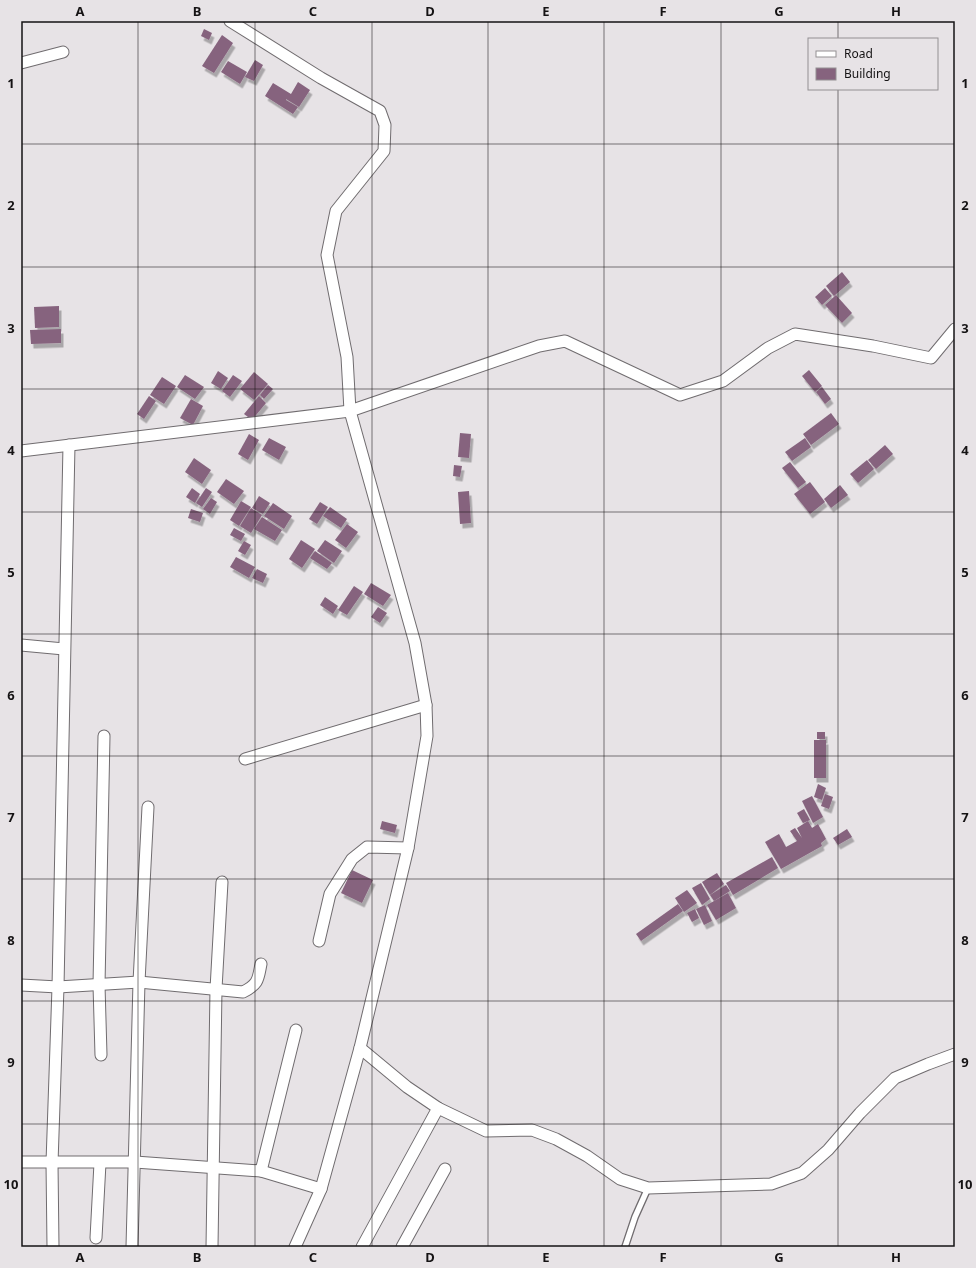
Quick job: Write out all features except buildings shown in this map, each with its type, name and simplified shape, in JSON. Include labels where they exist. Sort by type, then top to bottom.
[{"type":"street","points":[[230,21],[321,78],[380,111],[385,124],[384,151],[336,211],[327,255],[347,357],[350,410],[415,643],[426,705],[427,736],[408,848],[360,1048],[321,1189],[295,1247]]},
{"type":"street","points":[[21,63],[63,52]]},
{"type":"street","points":[[21,451],[350,410],[539,346],[565,341],[680,395],[723,381],[768,348],[795,334],[873,346],[932,358],[955,329]]},
{"type":"street","points":[[53,1247],[52,1163],[58,987],[69,445]]},
{"type":"street","points":[[21,645],[64,649]]},
{"type":"street","points":[[245,759],[426,705]]},
{"type":"street","points":[[101,1055],[99,985],[104,736]]},
{"type":"street","points":[[132,1247],[139,982],[148,807]]},
{"type":"street","points":[[319,942],[330,894],[352,859],[368,847],[408,848]]},
{"type":"street","points":[[212,1247],[212,1167],[216,989],[222,882]]},
{"type":"street","points":[[21,985],[58,987],[139,982],[243,992],[257,981],[261,964]]},
{"type":"street","points":[[261,1170],[296,1030]]},
{"type":"street","points":[[360,1048],[406,1088],[438,1108],[486,1131],[532,1130],[556,1139],[587,1156],[620,1179],[648,1188],[771,1184],[802,1173],[828,1150],[860,1113],[896,1078],[955,1054]]},
{"type":"street","points":[[362,1247],[438,1108]]},
{"type":"street","points":[[21,1162],[135,1162],[261,1170],[321,1189]]},
{"type":"street","points":[[96,1238],[100,1163]]},
{"type":"street","points":[[402,1247],[445,1169]]},
{"type":"lane","points":[[625,1247],[635,1217],[648,1188]]}]
